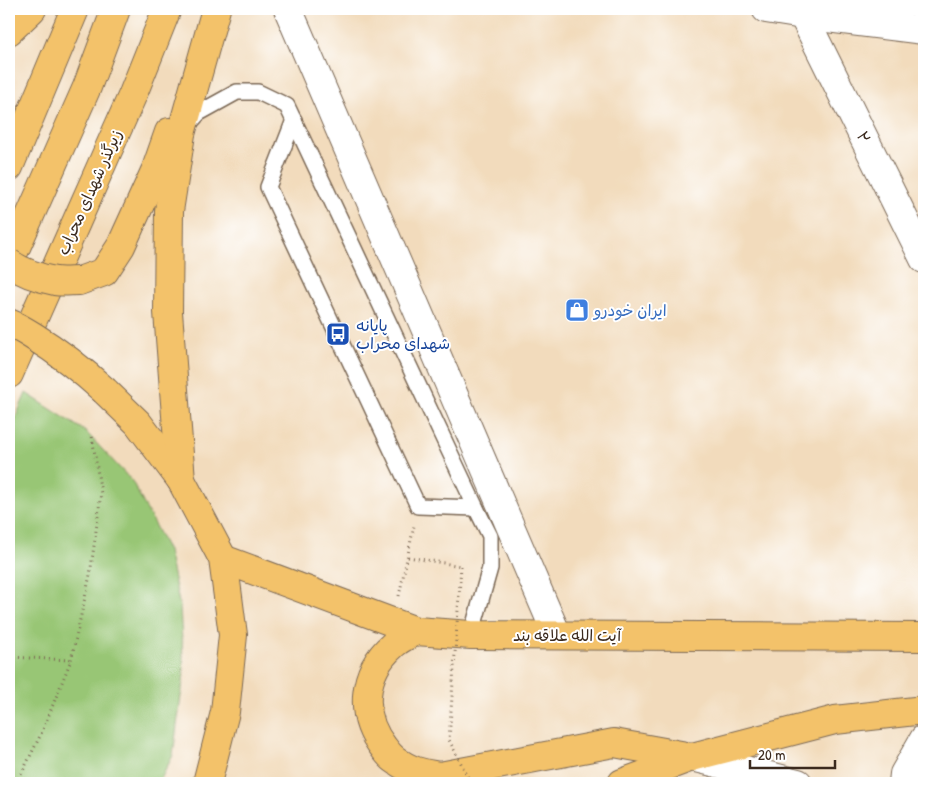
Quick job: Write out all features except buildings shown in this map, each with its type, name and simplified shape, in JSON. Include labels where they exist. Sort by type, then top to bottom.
[{"type":"main road","points":[[9,31],[32,9]]},
{"type":"main road","points":[[9,167],[75,9]]},
{"type":"main road","points":[[116,9],[87,87],[9,263],[35,276],[55,281],[79,282],[104,272],[121,246],[156,169],[216,10]]},
{"type":"main road","name":"زیرگذر شهدای محراب","points":[[9,374],[133,94],[167,9]]},
{"type":"main road","points":[[181,480],[168,312],[169,211],[181,134],[216,10]]},
{"type":"main road","points":[[9,323],[47,344],[78,367],[138,423],[181,480],[223,559],[233,635],[224,712],[208,783]]},
{"type":"main road","name":"آیت الله علاقه بند","points":[[223,559],[404,627],[471,634],[924,636]]},
{"type":"main road","points":[[404,627],[376,664],[368,688],[367,714],[376,738],[392,758],[415,772],[440,776],[614,743],[692,758]]},
{"type":"main road","points":[[622,783],[692,758],[836,720],[924,710]]},
{"type":"street","points":[[288,9],[557,635]]},
{"type":"street","points":[[766,9],[924,30]]},
{"type":"street","name":"۲","points":[[803,15],[924,259]]},
{"type":"street","points":[[903,783],[904,774],[924,739]]},
{"type":"street","points":[[692,758],[798,783]]},
{"type":"lane","points":[[181,134],[199,113],[237,92],[258,92],[288,106],[490,536],[490,568],[471,634]]},
{"type":"lane","points":[[294,120],[268,187],[418,506],[476,508]]},
{"type":"path","points":[[17,783],[42,732],[71,660],[90,575],[101,494],[92,436]]},
{"type":"path","points":[[404,627],[408,557],[418,506]]},
{"type":"path","points":[[408,557],[461,566],[450,740],[471,783]]},
{"type":"path","points":[[9,657],[71,660]]},
{"type":"green space","points":[[26,393],[85,431],[132,481],[168,551],[180,607],[184,674],[173,755],[159,783],[9,783],[9,433]]},
{"type":"place","name":"ایران خودرو","points":[[577,310]]},
{"type":"place","name":"پایانه شهدای محراب","points":[[338,334]]}]
